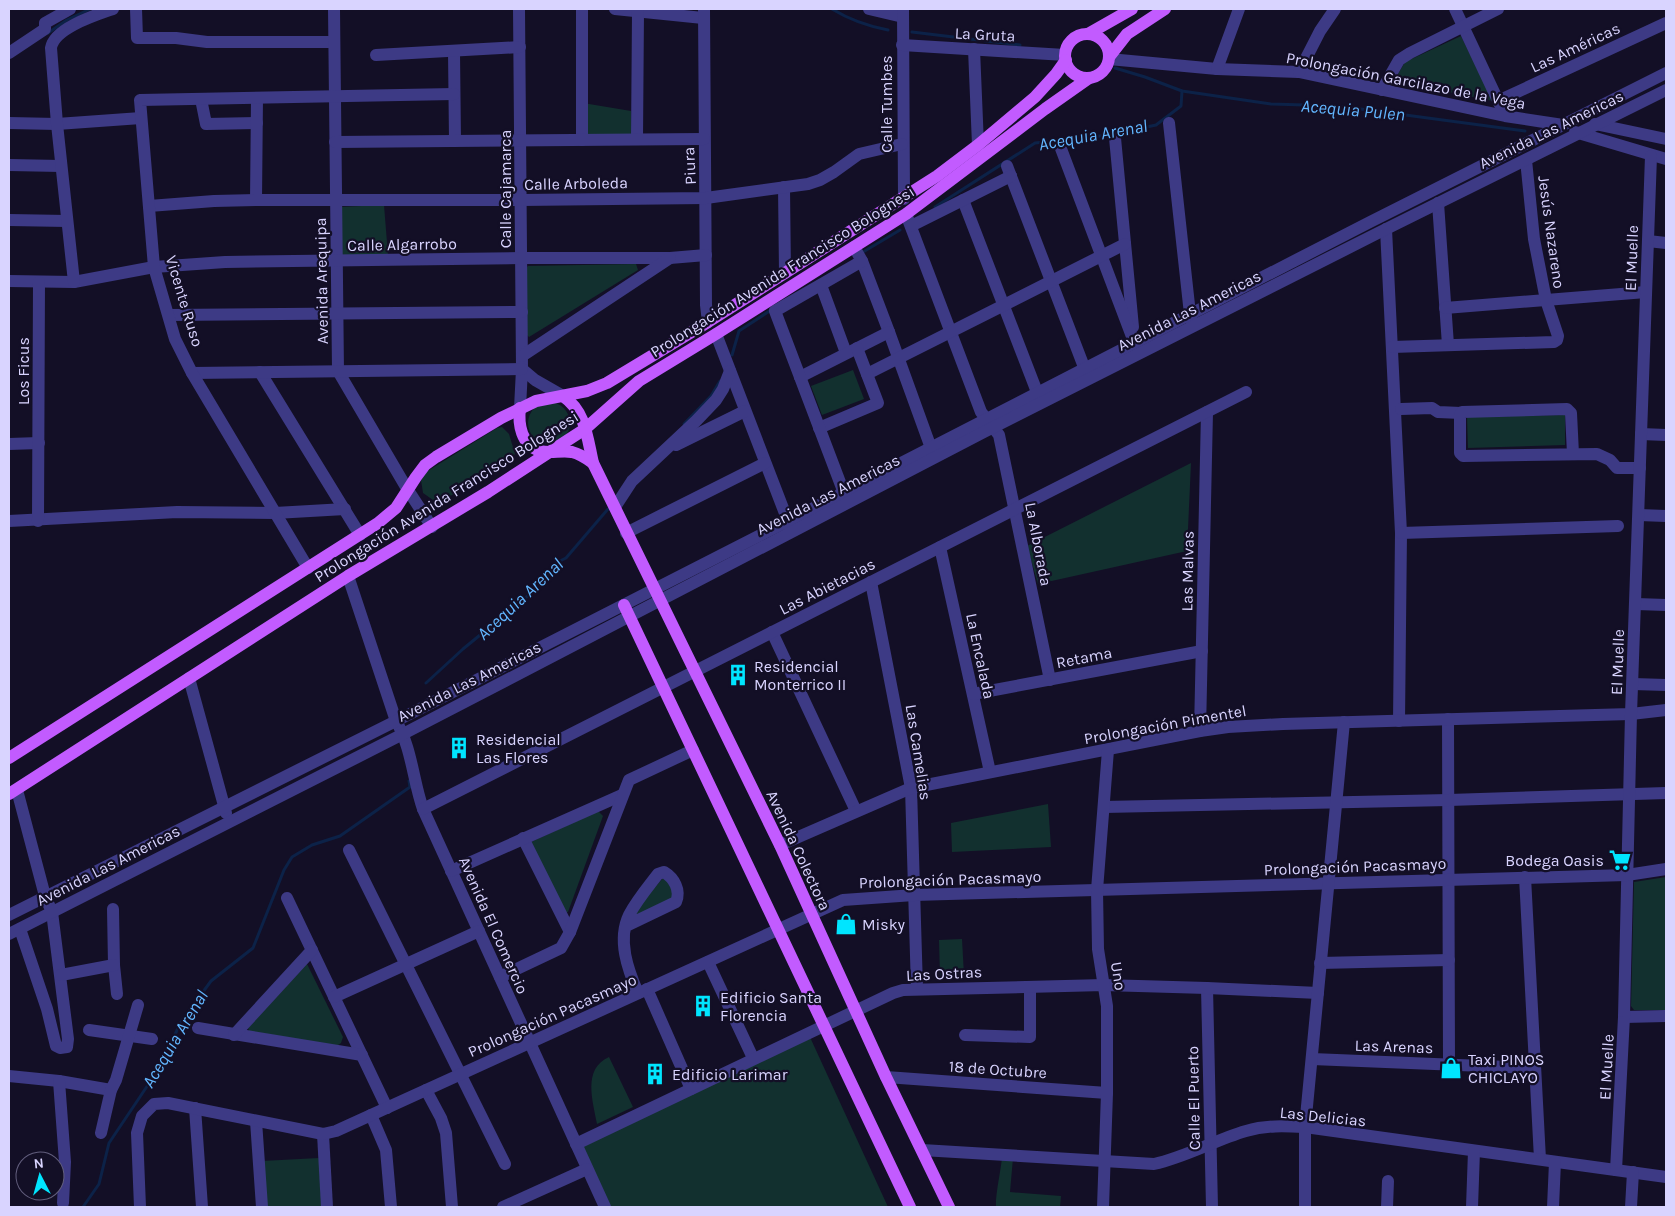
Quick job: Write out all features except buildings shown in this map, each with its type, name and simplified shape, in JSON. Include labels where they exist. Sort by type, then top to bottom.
[{"type":"main road","points":[[1132,9],[1088,34],[1075,38],[1070,43],[1065,57],[1072,72],[1083,78],[1097,76],[1103,72],[1109,58],[1127,34],[1165,9]]},
{"type":"main road","points":[[1088,34],[1101,39],[1108,50],[1109,58]]},
{"type":"main road","name":"Prolongación Avenida Francisco Bolognesi","points":[[9,758],[360,535],[396,508],[426,465],[436,457],[520,408],[536,401],[587,391],[607,383],[708,322],[938,176],[1035,97],[1056,74],[1065,57]]},
{"type":"main road","name":"Prolongación Avenida Francisco Bolognesi","points":[[13,792],[348,576],[432,527],[585,429],[639,381],[906,214],[1089,78]]},
{"type":"main road","points":[[563,396],[572,402],[578,410],[585,429]]},
{"type":"main road","name":"Calle Cajamarca","points":[[520,408],[520,424],[526,440],[540,451],[550,452]]},
{"type":"main road","name":"Avenida Colectora","points":[[585,429],[593,463],[780,845],[855,1011],[949,1207]]},
{"type":"main road","points":[[550,452],[572,452],[583,456],[593,463]]},
{"type":"main road","points":[[624,604],[910,1207]]},
{"type":"street","points":[[9,53],[45,30],[45,23],[70,9]]},
{"type":"street","points":[[74,282],[57,124],[52,41],[81,21],[114,9]]},
{"type":"street","points":[[136,9],[137,38],[176,38],[207,42],[334,42]]},
{"type":"street","name":"Avenida Arequipa","points":[[334,9],[338,371],[432,527]]},
{"type":"street","name":"Calle Cajamarca","points":[[519,9],[522,312],[520,408]]},
{"type":"street","points":[[582,9],[582,140]]},
{"type":"street","points":[[616,9],[638,12],[703,13]]},
{"type":"street","points":[[869,9],[903,13]]},
{"type":"street","points":[[1217,69],[1239,9]]},
{"type":"street","points":[[1299,72],[1320,31],[1335,9]]},
{"type":"street","points":[[1455,9],[1505,116]]},
{"type":"street","points":[[1382,90],[1399,60],[1498,9]]},
{"type":"street","points":[[637,139],[638,12]]},
{"type":"street","name":"Piura","points":[[703,13],[708,322]]},
{"type":"street","name":"Calle Tumbes","points":[[903,13],[902,144],[904,198]]},
{"type":"street","name":"Las Américas","points":[[1498,102],[1666,23]]},
{"type":"street","name":"La Gruta","points":[[902,45],[1065,57]]},
{"type":"street","points":[[376,55],[520,47]]},
{"type":"street","points":[[974,50],[978,145]]},
{"type":"street","points":[[454,52],[455,141]]},
{"type":"street","name":"Prolongación Garcilazo de la Vega","points":[[1109,58],[1217,69],[1299,72],[1505,116],[1561,125],[1598,124],[1666,139]]},
{"type":"street","name":"Avenida Las Americas","points":[[14,932],[630,616],[657,595],[1192,320],[1561,125],[1666,73]]},
{"type":"street","name":"Avenida Las Americas","points":[[789,527],[844,493],[931,448],[990,423],[1037,392],[1134,342],[1192,320],[1386,229],[1666,90]]},
{"type":"street","points":[[257,123],[206,124],[201,99],[454,94]]},
{"type":"street","points":[[256,200],[258,98]]},
{"type":"street","name":"Vicente Ruso","points":[[201,99],[140,100],[154,268],[175,339],[192,373],[308,568]]},
{"type":"street","points":[[9,123],[57,124],[141,118]]},
{"type":"street","points":[[1169,123],[1192,320]]},
{"type":"street","points":[[1561,125],[1578,134],[1666,159]]},
{"type":"street","points":[[336,142],[704,138]]},
{"type":"street","points":[[1115,138],[1134,342]]},
{"type":"street","name":"Calle Arboleda","points":[[149,206],[256,200],[706,198],[820,180],[860,154],[902,144]]},
{"type":"street","points":[[1060,146],[1134,342]]},
{"type":"street","name":"El Muelle","points":[[1616,1170],[1624,1018],[1631,714],[1651,156]]},
{"type":"street","name":"Jesús Nazareno","points":[[1448,345],[1554,342],[1557,340],[1558,336],[1546,300],[1534,239],[1526,160]]},
{"type":"street","points":[[9,165],[61,166]]},
{"type":"street","points":[[911,226],[963,200],[1009,171],[1084,367]]},
{"type":"street","points":[[784,187],[785,272]]},
{"type":"street","points":[[963,200],[1037,392]]},
{"type":"street","points":[[1392,347],[1448,345],[1438,203]]},
{"type":"street","name":"La Alborada","points":[[906,214],[981,412],[999,435],[1016,509],[1050,680]]},
{"type":"street","points":[[9,220],[67,221]]},
{"type":"street","points":[[1386,229],[1400,534],[1399,721]]},
{"type":"street","points":[[1648,241],[1666,243]]},
{"type":"street","points":[[867,374],[1125,244]]},
{"type":"street","points":[[854,247],[862,261],[931,448]]},
{"type":"street","name":"Calle Algarrobo","points":[[9,281],[74,282],[154,268],[225,262],[670,258],[706,255]]},
{"type":"street","points":[[522,356],[670,258]]},
{"type":"street","points":[[844,493],[775,311],[862,261]]},
{"type":"street","name":"Los Ficus","points":[[38,521],[40,282]]},
{"type":"street","points":[[819,428],[878,403],[867,374],[852,351],[821,285]]},
{"type":"street","points":[[1445,308],[1646,292]]},
{"type":"street","points":[[169,316],[522,312]]},
{"type":"street","points":[[800,377],[889,332]]},
{"type":"street","points":[[716,334],[789,527]]},
{"type":"street","points":[[192,373],[522,369],[535,380],[563,396]]},
{"type":"street","points":[[615,507],[632,480],[716,400],[723,389],[730,371]]},
{"type":"street","points":[[260,372],[360,535]]},
{"type":"street","name":"Las Abietacias","points":[[423,810],[1246,392]]},
{"type":"street","points":[[1401,409],[1432,408],[1438,412],[1461,413],[1567,409],[1571,413],[1573,454]]},
{"type":"street","points":[[664,450],[745,411]]},
{"type":"street","name":"Las Malvas","points":[[1200,731],[1207,412]]},
{"type":"street","points":[[1461,413],[1460,453],[1463,456],[1597,454],[1610,460],[1617,468],[1640,468]]},
{"type":"street","points":[[1641,434],[1666,435]]},
{"type":"street","points":[[9,444],[38,443]]},
{"type":"street","points":[[626,533],[765,463]]},
{"type":"street","points":[[9,521],[38,521],[177,512],[345,510]]},
{"type":"street","points":[[1638,515],[1666,516]]},
{"type":"street","points":[[1400,534],[1618,526]]},
{"type":"street","name":"La Encalada","points":[[940,547],[990,772]]},
{"type":"street","points":[[348,576],[396,721],[403,734]]},
{"type":"street","name":"Las Camelias","points":[[871,582],[911,788],[916,989]]},
{"type":"street","name":"Avenida Las Americas","points":[[9,915],[396,721],[624,604],[657,595]]},
{"type":"street","points":[[1636,604],[1666,605]]},
{"type":"street","points":[[772,632],[856,811]]},
{"type":"street","name":"Retama","points":[[973,694],[1202,651]]},
{"type":"street","points":[[189,678],[223,807],[230,821]]},
{"type":"street","points":[[1632,684],[1666,685]]},
{"type":"street","name":"Prolongación Pimentel","points":[[780,845],[911,788],[1200,731],[1249,725],[1631,714],[1666,710]]},
{"type":"street","points":[[1448,719],[1449,1064]]},
{"type":"street","points":[[1305,1207],[1305,1127],[1344,722]]},
{"type":"street","name":"Avenida El Comercio","points":[[403,734],[423,810],[605,1207]]},
{"type":"street","points":[[500,977],[561,948],[570,932],[629,780],[693,750]]},
{"type":"street","name":"Uno","points":[[1103,1207],[1107,1093],[1107,1006],[1098,949],[1097,890],[1108,750]]},
{"type":"street","points":[[13,792],[45,896],[52,912],[68,1046],[60,1048],[56,1046],[48,1009],[14,932]]},
{"type":"street","points":[[1104,807],[1449,800],[1666,793]]},
{"type":"street","points":[[451,871],[622,795]]},
{"type":"street","points":[[524,838],[570,932]]},
{"type":"street","points":[[349,850],[505,1164]]},
{"type":"street","name":"Prolongación Pacasmayo","points":[[140,1207],[137,1133],[142,1116],[154,1104],[168,1103],[323,1134],[336,1131],[843,900],[914,895],[1627,875],[1666,869]]},
{"type":"street","points":[[626,926],[676,902],[678,891],[672,877],[664,872],[658,874],[633,908],[626,926],[624,935],[627,966],[643,991],[691,1088]]},
{"type":"street","points":[[1525,877],[1540,1159]]},
{"type":"street","points":[[287,898],[388,1108]]},
{"type":"street","points":[[113,909],[114,965],[117,994]]},
{"type":"street","points":[[334,997],[478,931]]},
{"type":"street","points":[[234,1035],[312,950]]},
{"type":"street","points":[[1320,964],[1449,960]]},
{"type":"street","points":[[708,962],[753,1058]]},
{"type":"street","points":[[61,976],[114,965]]},
{"type":"street","name":"Las Ostras","points":[[576,1144],[753,1058],[893,993],[916,989],[1104,985],[1318,994]]},
{"type":"street","points":[[964,1035],[1030,1037],[1030,987]]},
{"type":"street","name":"Calle El Puerto","points":[[1207,988],[1212,1207]]},
{"type":"street","points":[[101,1133],[111,1090],[116,1080],[138,1005]]},
{"type":"street","points":[[1624,1018],[1666,1016]]},
{"type":"street","points":[[198,1028],[362,1054]]},
{"type":"street","points":[[88,1030],[152,1039]]},
{"type":"street","name":"Las Arenas","points":[[1312,1059],[1535,1068]]},
{"type":"street","points":[[9,1076],[59,1081],[111,1090]]},
{"type":"street","name":"18 de Octubre","points":[[886,1077],[1107,1093]]},
{"type":"street","points":[[59,1081],[65,1162],[63,1203]]},
{"type":"street","points":[[426,1090],[441,1118],[446,1132],[452,1207]]},
{"type":"street","points":[[195,1108],[202,1207]]},
{"type":"street","points":[[371,1115],[386,1150],[390,1207]]},
{"type":"street","points":[[256,1121],[262,1207]]},
{"type":"street","name":"Las Delicias","points":[[922,1150],[1154,1164],[1169,1161],[1247,1131],[1281,1126],[1305,1127],[1666,1177]]},
{"type":"street","points":[[323,1134],[327,1207]]},
{"type":"street","points":[[1472,1207],[1474,1151]]},
{"type":"street","points":[[1553,1207],[1555,1162]]},
{"type":"street","points":[[503,1207],[528,1202],[587,1169]]},
{"type":"street","points":[[1631,1207],[1633,1172]]},
{"type":"street","points":[[1387,1207],[1388,1181]]},
{"type":"green space","points":[[1461,36],[1493,101],[1394,81],[1405,62]]},
{"type":"green space","points":[[583,103],[631,111],[632,134],[585,135]]},
{"type":"green space","points":[[384,205],[388,255],[339,255],[338,207]]},
{"type":"green space","points":[[636,264],[638,270],[529,337],[526,334],[526,268],[528,266]]},
{"type":"green space","points":[[853,370],[864,399],[822,415],[811,386]]},
{"type":"green space","points":[[549,402],[564,408],[570,423],[564,438],[549,444],[534,438],[528,423],[534,408]]},
{"type":"green space","points":[[1565,415],[1565,445],[1468,448],[1467,417]]},
{"type":"green space","points":[[502,427],[509,434],[515,454],[512,458],[444,500],[433,500],[423,493],[421,480],[426,472],[497,428]]},
{"type":"green space","points":[[1191,463],[1187,551],[1038,584],[1027,546]]},
{"type":"green space","points":[[1048,804],[1051,847],[952,852],[951,823]]},
{"type":"green space","points":[[598,811],[603,816],[568,912],[565,913],[531,842]]},
{"type":"green space","points":[[1666,877],[1666,1010],[1634,1010],[1631,1006],[1634,882]]},
{"type":"green space","points":[[663,878],[670,881],[675,900],[637,918],[633,913]]},
{"type":"green space","points":[[962,939],[964,975],[940,976],[939,940]]},
{"type":"green space","points":[[307,964],[343,1037],[341,1043],[337,1046],[249,1031],[248,1028]]},
{"type":"green space","points":[[809,1035],[888,1207],[609,1207],[580,1146]]},
{"type":"green space","points":[[609,1057],[633,1107],[597,1124],[592,1096],[592,1077],[595,1069]]},
{"type":"green space","points":[[1002,1157],[1013,1158],[1010,1192],[1061,1196],[1060,1207],[996,1207]]},
{"type":"green space","points":[[319,1158],[322,1207],[266,1207],[262,1161]]},
{"type":"waterway","points":[[48,33],[67,20],[90,9]]},
{"type":"waterway","points":[[832,9],[859,22],[888,30]]},
{"type":"waterway","points":[[912,32],[1020,45]]},
{"type":"waterway","name":"Acequia Pulen","points":[[1115,68],[1182,91],[1271,104],[1338,106],[1525,131]]},
{"type":"waterway","name":"Acequia Arenal","points":[[935,207],[1035,143],[1109,135],[1156,125],[1181,106],[1182,91]]},
{"type":"waterway","name":"Acequia Arenal","points":[[863,252],[900,230]]},
{"type":"waterway","name":"Acequia Arenal","points":[[732,355],[739,331],[771,310]]},
{"type":"waterway","name":"Acequia Arenal","points":[[684,424],[711,396],[720,381]]},
{"type":"waterway","name":"Acequia Arenal","points":[[426,683],[463,649],[541,585],[558,562],[566,558],[608,509]]},
{"type":"waterway","name":"Acequia Arenal","points":[[83,1207],[99,1184],[109,1143],[158,1070],[181,1022],[211,981],[253,948],[284,870],[292,857],[312,845],[340,836],[410,787],[409,781]]},
{"type":"place","name":"Residencial Monterrico II","points":[[738,675]]},
{"type":"place","name":"Residencial Las Flores","points":[[459,748]]},
{"type":"place","name":"Bodega Oasis","points":[[1620,860]]},
{"type":"place","name":"Misky","points":[[846,924]]},
{"type":"place","name":"Edificio Santa Florencia","points":[[703,1006]]},
{"type":"place","name":"Taxi PINOS CHICLAYO","points":[[1451,1068]]},
{"type":"place","name":"Edificio Larimar","points":[[655,1074]]}]
